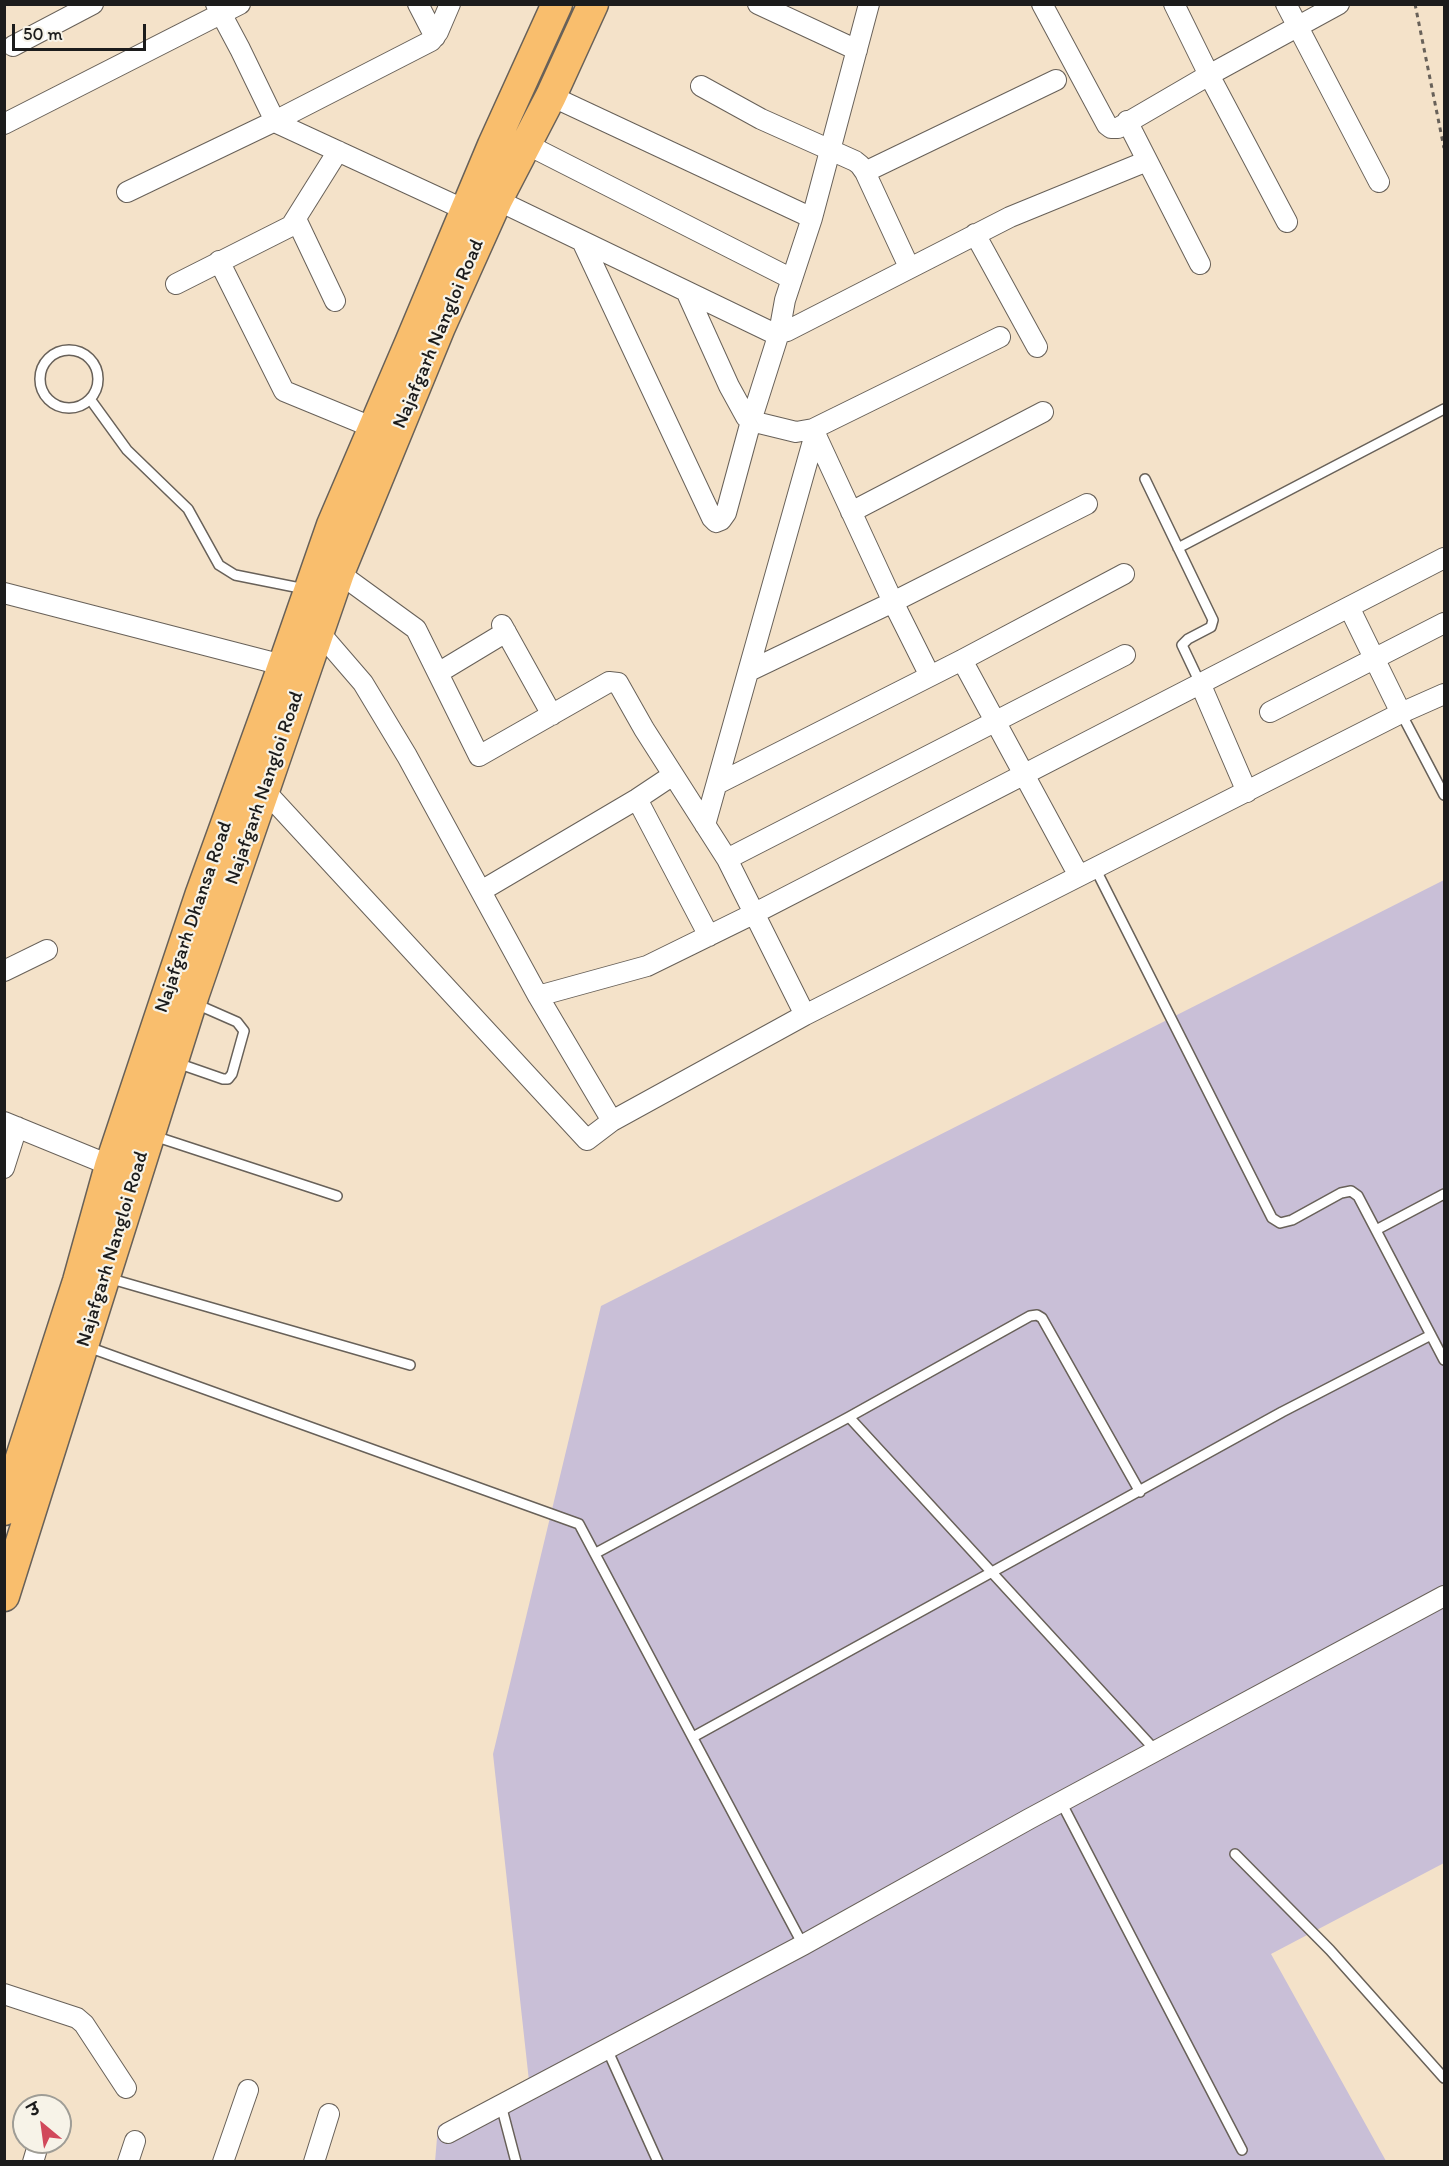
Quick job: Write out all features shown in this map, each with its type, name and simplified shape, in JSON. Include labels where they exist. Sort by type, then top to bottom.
[{"type":"main road","points":[[308,628],[310,590],[332,525],[374,428],[483,210],[493,145],[557,4]]},
{"type":"main road","name":"Najafgarh Nangloi Road","points":[[4,1596],[72,1342],[106,1277],[123,1171],[148,1135],[162,1065],[191,1001],[200,938],[265,791],[294,668],[308,628],[339,573],[440,327],[483,210],[526,144],[551,96],[593,4]]},
{"type":"main road","name":"Najafgarh Dhansa Road","points":[[4,1510],[72,1342],[78,1281],[123,1171],[162,1065],[200,938],[294,668]]},
{"type":"street","points":[[13,46],[93,4]]},
{"type":"street","points":[[4,124],[219,9],[240,4]]},
{"type":"street","points":[[418,4],[435,37]]},
{"type":"street","points":[[127,192],[275,121],[435,37],[450,4]]},
{"type":"street","points":[[758,4],[857,50]]},
{"type":"street","points":[[582,241],[712,518],[716,522],[721,520],[726,513],[751,420],[779,333],[785,300],[812,218],[869,4]]},
{"type":"street","points":[[1042,4],[1107,125],[1111,128],[1118,128],[1339,4]]},
{"type":"street","points":[[1174,4],[1287,222]]},
{"type":"street","points":[[1287,4],[1379,182]]},
{"type":"street","points":[[219,9],[275,121],[338,151],[483,210],[582,241],[773,333],[787,331],[1010,217],[1147,161]]},
{"type":"street","points":[[865,172],[1056,80]]},
{"type":"street","points":[[701,86],[761,119],[855,161],[865,172],[909,267]]},
{"type":"street","points":[[551,96],[812,218]]},
{"type":"street","points":[[1127,121],[1200,264]]},
{"type":"street","points":[[526,144],[792,279]]},
{"type":"street","points":[[176,284],[286,230],[296,219],[338,151]]},
{"type":"street","points":[[296,219],[335,301]]},
{"type":"street","points":[[975,234],[1037,347]]},
{"type":"street","points":[[219,261],[284,391],[374,428]]},
{"type":"street","points":[[686,291],[741,411],[751,420],[796,432],[814,432],[1000,337]]},
{"type":"street","points":[[851,512],[1043,412]]},
{"type":"street","points":[[814,432],[930,676]]},
{"type":"street","points":[[705,825],[814,432]]},
{"type":"street","points":[[749,671],[893,602],[1087,504]]},
{"type":"street","points":[[538,996],[635,971],[709,936],[1444,558]]},
{"type":"street","points":[[339,573],[416,629],[479,756],[609,682],[618,683],[727,859],[805,1015]]},
{"type":"street","points":[[717,784],[962,660],[1124,574]]},
{"type":"street","points":[[4,593],[294,668]]},
{"type":"street","points":[[1349,607],[1401,713]]},
{"type":"street","points":[[1270,712],[1444,623]]},
{"type":"street","points":[[308,628],[363,683],[407,756],[538,996],[612,1121]]},
{"type":"street","points":[[438,673],[504,629],[552,715]]},
{"type":"street","points":[[727,859],[1125,655]]},
{"type":"street","points":[[962,660],[1023,774],[1087,872]]},
{"type":"street","points":[[1200,683],[1247,792]]},
{"type":"street","points":[[265,791],[587,1140],[612,1121],[805,1015],[1401,713],[1444,694]]},
{"type":"street","points":[[481,891],[637,799],[673,775]]},
{"type":"street","points":[[637,799],[709,936]]},
{"type":"street","points":[[4,971],[47,950]]},
{"type":"street","points":[[4,1168],[11,1124],[123,1171]]},
{"type":"street","points":[[448,2133],[803,1945],[1060,1802],[1444,1596]]},
{"type":"street","points":[[4,1994],[77,2018],[84,2024],[126,2088]]},
{"type":"street","points":[[223,2162],[248,2090]]},
{"type":"street","points":[[314,2162],[329,2114]]},
{"type":"street","points":[[128,2162],[135,2141]]},
{"type":"lane","points":[[73,349],[84,353],[93,361],[98,371],[99,382],[90,399],[76,407],[65,408],[54,404],[46,396],[41,386],[40,375],[51,355],[62,350],[73,349]]},
{"type":"lane","points":[[90,399],[127,450],[188,509],[219,565],[235,575],[310,590]]},
{"type":"lane","points":[[1178,548],[1444,409]]},
{"type":"lane","points":[[1144,479],[1213,620],[1211,627],[1188,639],[1182,645],[1200,683]]},
{"type":"lane","points":[[1401,713],[1444,795]]},
{"type":"lane","points":[[1087,872],[1272,1218],[1280,1223],[1292,1220],[1341,1193],[1351,1191],[1358,1196],[1444,1360]]},
{"type":"lane","points":[[162,1065],[223,1079],[232,1074],[244,1031],[237,1022],[191,1001]]},
{"type":"lane","points":[[148,1135],[337,1196]]},
{"type":"lane","points":[[1376,1230],[1444,1194]]},
{"type":"lane","points":[[106,1277],[410,1365]]},
{"type":"lane","points":[[596,1553],[849,1417],[1030,1316],[1037,1315],[1042,1317],[1140,1491]]},
{"type":"lane","points":[[693,1737],[1282,1412],[1431,1335]]},
{"type":"lane","points":[[72,1342],[574,1522],[582,1528],[803,1945]]},
{"type":"lane","points":[[849,1417],[1156,1751]]},
{"type":"lane","points":[[1060,1802],[1242,2150]]},
{"type":"lane","points":[[1235,1854],[1330,1950],[1444,2078]]},
{"type":"lane","points":[[608,2049],[658,2162]]},
{"type":"lane","points":[[501,2105],[516,2162]]},
{"type":"path","points":[[1416,4],[1444,148]]},
{"type":"shaded area","points":[[1444,880],[1444,1863],[1271,1954],[1386,2161],[435,2162],[438,2126],[529,2081],[493,1754],[601,1306]]}]
